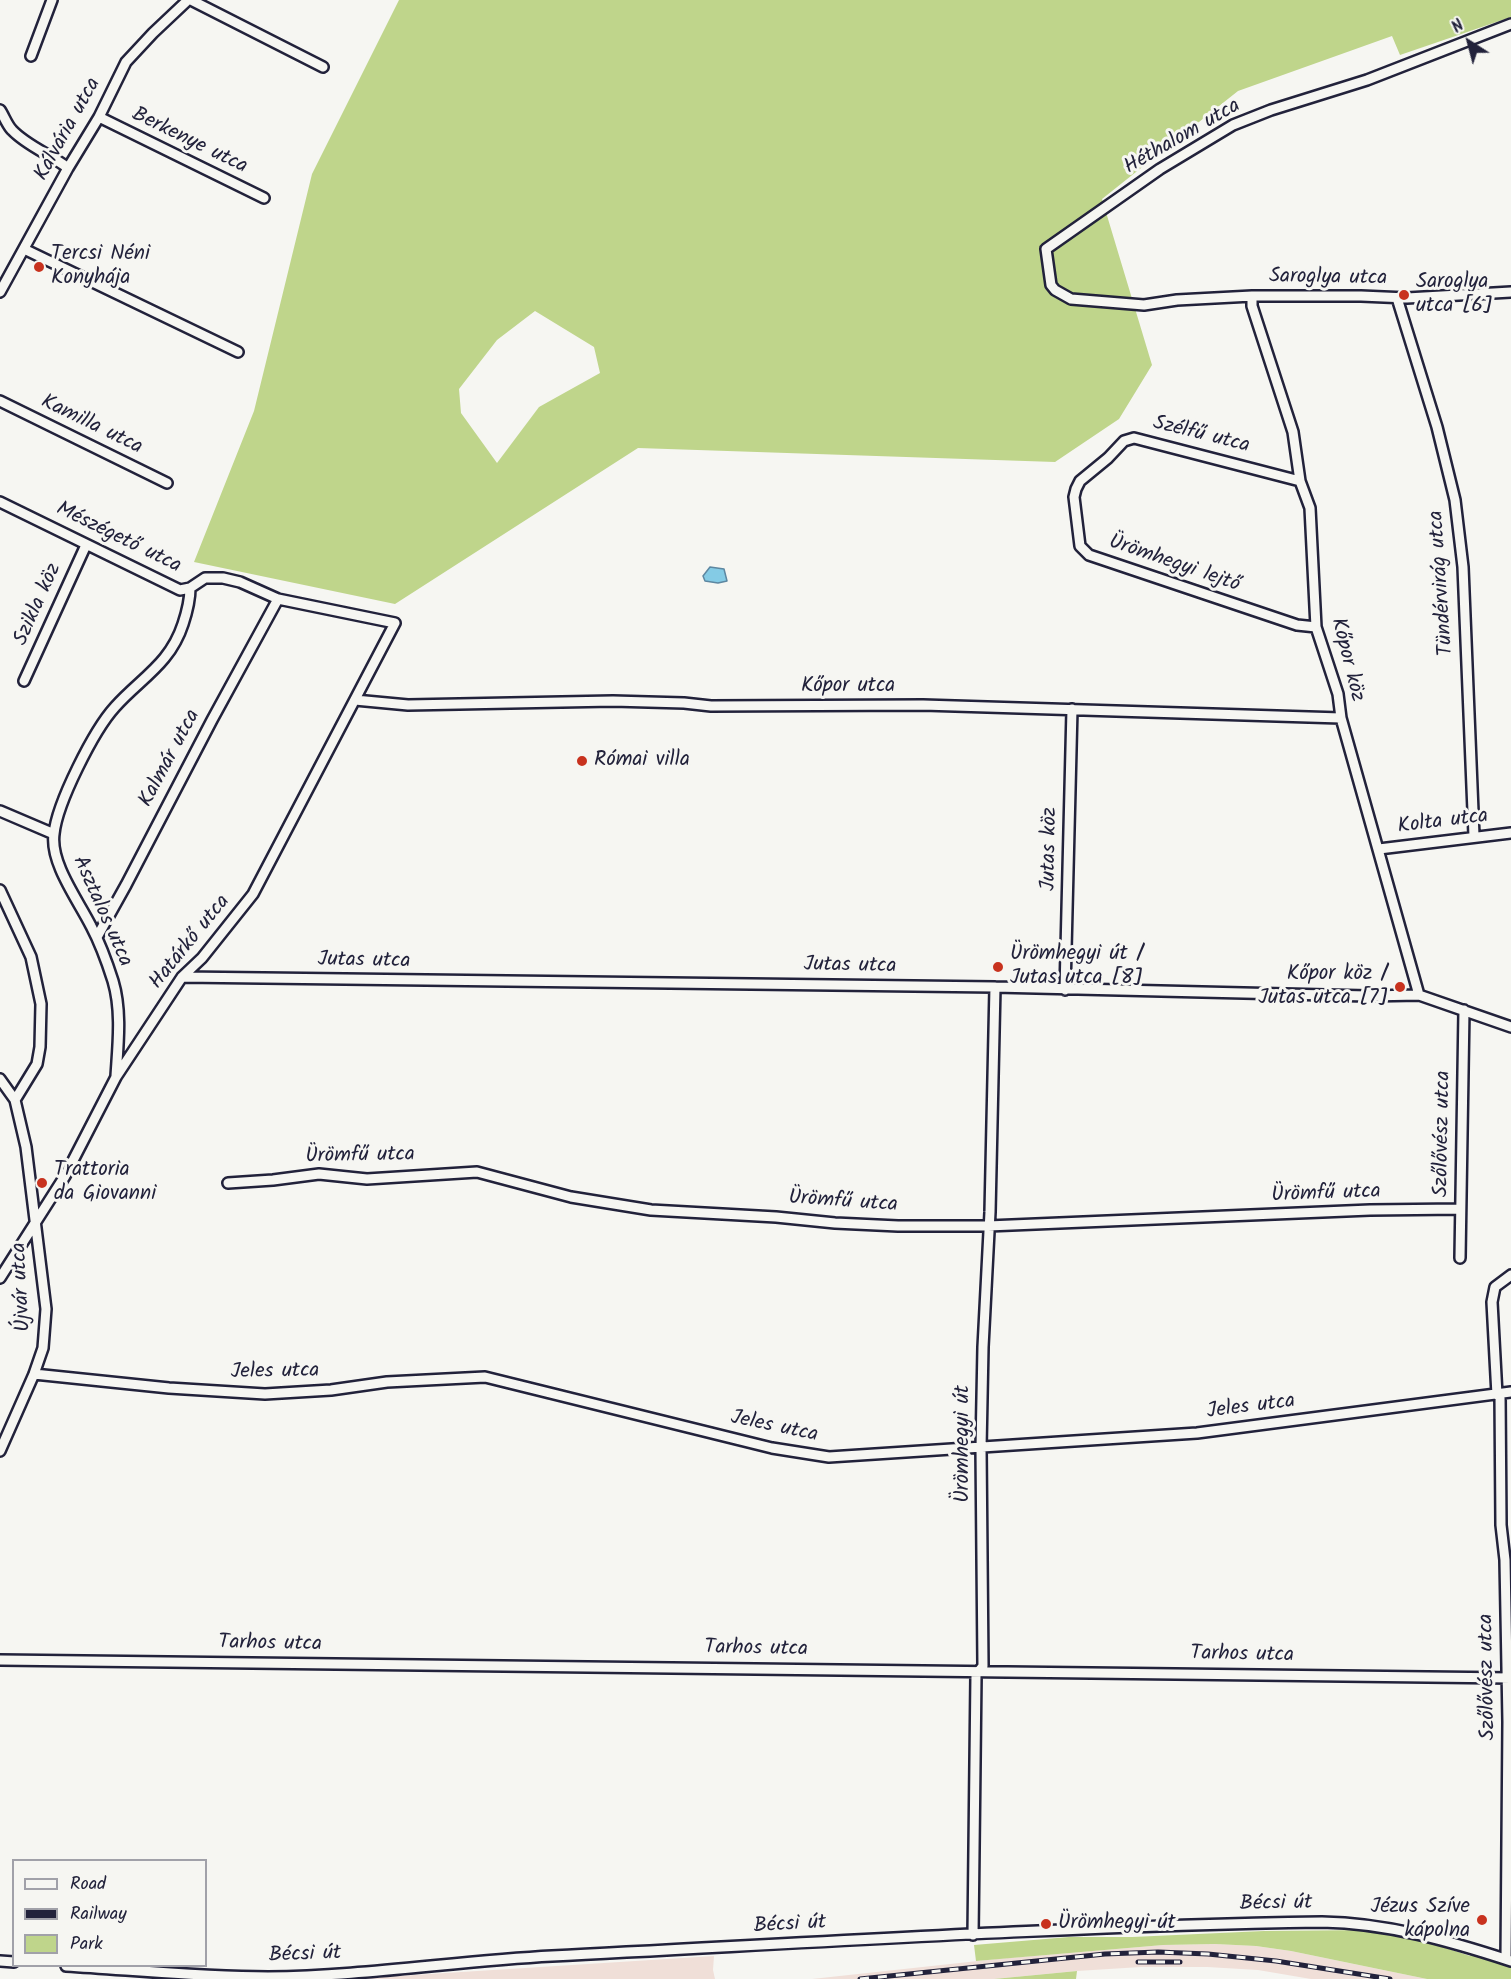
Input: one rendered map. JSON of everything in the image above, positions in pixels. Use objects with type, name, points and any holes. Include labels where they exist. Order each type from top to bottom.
[{"type":"street","points":[[31,56],[52,0]]},
{"type":"street","points":[[190,0],[323,67]]},
{"type":"street","name":"Kálvária utca","points":[[0,292],[68,168],[99,117],[126,62],[153,33],[190,0]]},
{"type":"street","name":"Héthalom utca","points":[[1144,305],[1071,299],[1061,294],[1051,285],[1046,249],[1160,169],[1233,125],[1271,110],[1367,80],[1511,24]]},
{"type":"street","points":[[0,110],[10,129],[68,168]]},
{"type":"street","name":"Berkenye utca","points":[[99,117],[264,198]]},
{"type":"street","points":[[24,249],[238,352]]},
{"type":"street","name":"Saroglya utca","points":[[1144,305],[1177,300],[1252,296],[1397,298],[1511,292]]},
{"type":"street","name":"Kőpor köz","points":[[1252,296],[1252,306],[1293,432],[1300,481],[1310,508],[1316,627],[1338,694],[1341,718],[1419,995]]},
{"type":"street","name":"Tündérvirág utca","points":[[1397,298],[1437,427],[1455,500],[1463,567],[1474,836]]},
{"type":"street","name":"Kamilla utca","points":[[0,401],[167,483]]},
{"type":"street","name":"Szélfű utca","points":[[1076,489],[1080,481],[1108,458],[1124,441],[1134,438],[1300,481]]},
{"type":"street","name":"Ürömhegyi lejtő","points":[[1076,489],[1074,496],[1080,546],[1089,555],[1297,625],[1316,627]]},
{"type":"street","name":"Mészégető utca","points":[[0,502],[180,590],[190,588],[205,578],[223,578],[240,582],[278,599],[395,623]]},
{"type":"street","name":"Szikla köz","points":[[24,681],[86,545]]},
{"type":"street","name":"Asztalos utca","points":[[116,1077],[118,1025],[117,999],[113,981],[97,937],[57,859],[54,834],[67,791],[94,739],[114,708],[158,667],[174,645],[187,612],[190,588]]},
{"type":"street","name":"Kalmár utca","points":[[97,937],[278,599]]},
{"type":"street","name":"Határkő utca","points":[[0,1278],[65,1176],[116,1077],[182,977],[202,958],[253,894],[395,623]]},
{"type":"street","name":"Kőpor utca","points":[[355,700],[408,705],[613,701],[711,706],[843,704],[1072,708],[1341,718]]},
{"type":"street","name":"Jutas köz","points":[[1065,990],[1072,708]]},
{"type":"street","points":[[0,811],[54,834]]},
{"type":"street","name":"Kolta utca","points":[[1379,849],[1511,833]]},
{"type":"street","points":[[0,890],[31,957],[41,1004],[40,1047],[37,1064],[15,1100],[0,1079]]},
{"type":"street","name":"Jutas utca","points":[[182,977],[995,987],[1356,996],[1419,995],[1511,1027]]},
{"type":"street","name":"Ürömhegyi út","points":[[973,1935],[976,1675],[983,1666],[981,1448],[995,987]]},
{"type":"street","name":"Szőlővész utca","points":[[1460,1258],[1464,1010]]},
{"type":"street","name":"Újvár utca","points":[[0,1451],[43,1348],[46,1309],[37,1220],[26,1147],[15,1100]]},
{"type":"street","name":"Ürömfű utca","points":[[228,1183],[319,1174],[366,1179],[477,1172],[572,1197],[651,1210],[776,1217],[835,1223],[988,1226],[1370,1210],[1460,1209]]},
{"type":"street","name":"Szőlővész utca","points":[[1508,1960],[1509,1678],[1505,1560],[1501,1525],[1499,1395],[1492,1302],[1495,1287],[1511,1275]]},
{"type":"street","name":"Jeles utca","points":[[34,1374],[169,1388],[265,1394],[331,1390],[387,1382],[466,1376],[485,1377],[772,1448],[813,1456],[859,1457],[1197,1433],[1511,1392]]},
{"type":"street","name":"Tarhos utca","points":[[0,1660],[1509,1678]]},
{"type":"street","name":"Bécsi út","points":[[91,1967],[193,1975],[268,1977],[350,1973],[498,1959],[1252,1923],[1339,1923],[1376,1926],[1420,1934],[1508,1960]]},
{"type":"shaded area","points":[[1215,1944],[1291,1951],[1427,1979],[1311,1979],[1258,1970],[1141,1967],[994,1979],[812,1979],[996,1959],[1163,1945]]},
{"type":"shaded area","points":[[714,1956],[715,1979],[351,1979]]},
{"type":"green space","points":[[399,0],[1511,0],[1511,17],[1400,55],[1392,36],[1238,91],[1102,199],[1152,365],[1119,419],[1055,462],[638,448],[395,604],[194,562],[254,411],[312,174]],"holes":[[[535,311],[594,347],[600,373],[539,407],[497,463],[461,413],[459,389],[497,340]]]},
{"type":"green space","points":[[1369,1930],[1445,1945],[1446,1948],[1470,1956],[1471,1953],[1511,1968],[1511,1979],[1427,1979],[1256,1946],[1163,1945],[976,1961],[974,1945],[1069,1937]]},
{"type":"green space","points":[[1077,1971],[1076,1979],[994,1979]]},
{"type":"water","points":[[710,567],[724,569],[727,581],[718,583],[705,581],[703,576]]},
{"type":"railway","points":[[860,1979],[1105,1954],[1158,1952],[1208,1954],[1276,1961],[1390,1979]]},
{"type":"railway","points":[[1138,1962],[1180,1962]]},
{"type":"place","name":"Tercsi Néni Konyhája","points":[[39,267]]},
{"type":"place","name":"Saroglya utca [6]","points":[[1404,295]]},
{"type":"place","name":"Római villa","points":[[582,761]]},
{"type":"place","name":"Ürömhegyi út / Jutas utca [8]","points":[[998,967]]},
{"type":"place","name":"Kőpor köz / Jutas utca [7]","points":[[1400,987]]},
{"type":"place","name":"Trattoria da Giovanni","points":[[42,1183]]},
{"type":"place","name":"Jézus Szíve kápolna","points":[[1482,1920]]},
{"type":"place","name":"Ürömhegyi út","points":[[1046,1924]]}]
